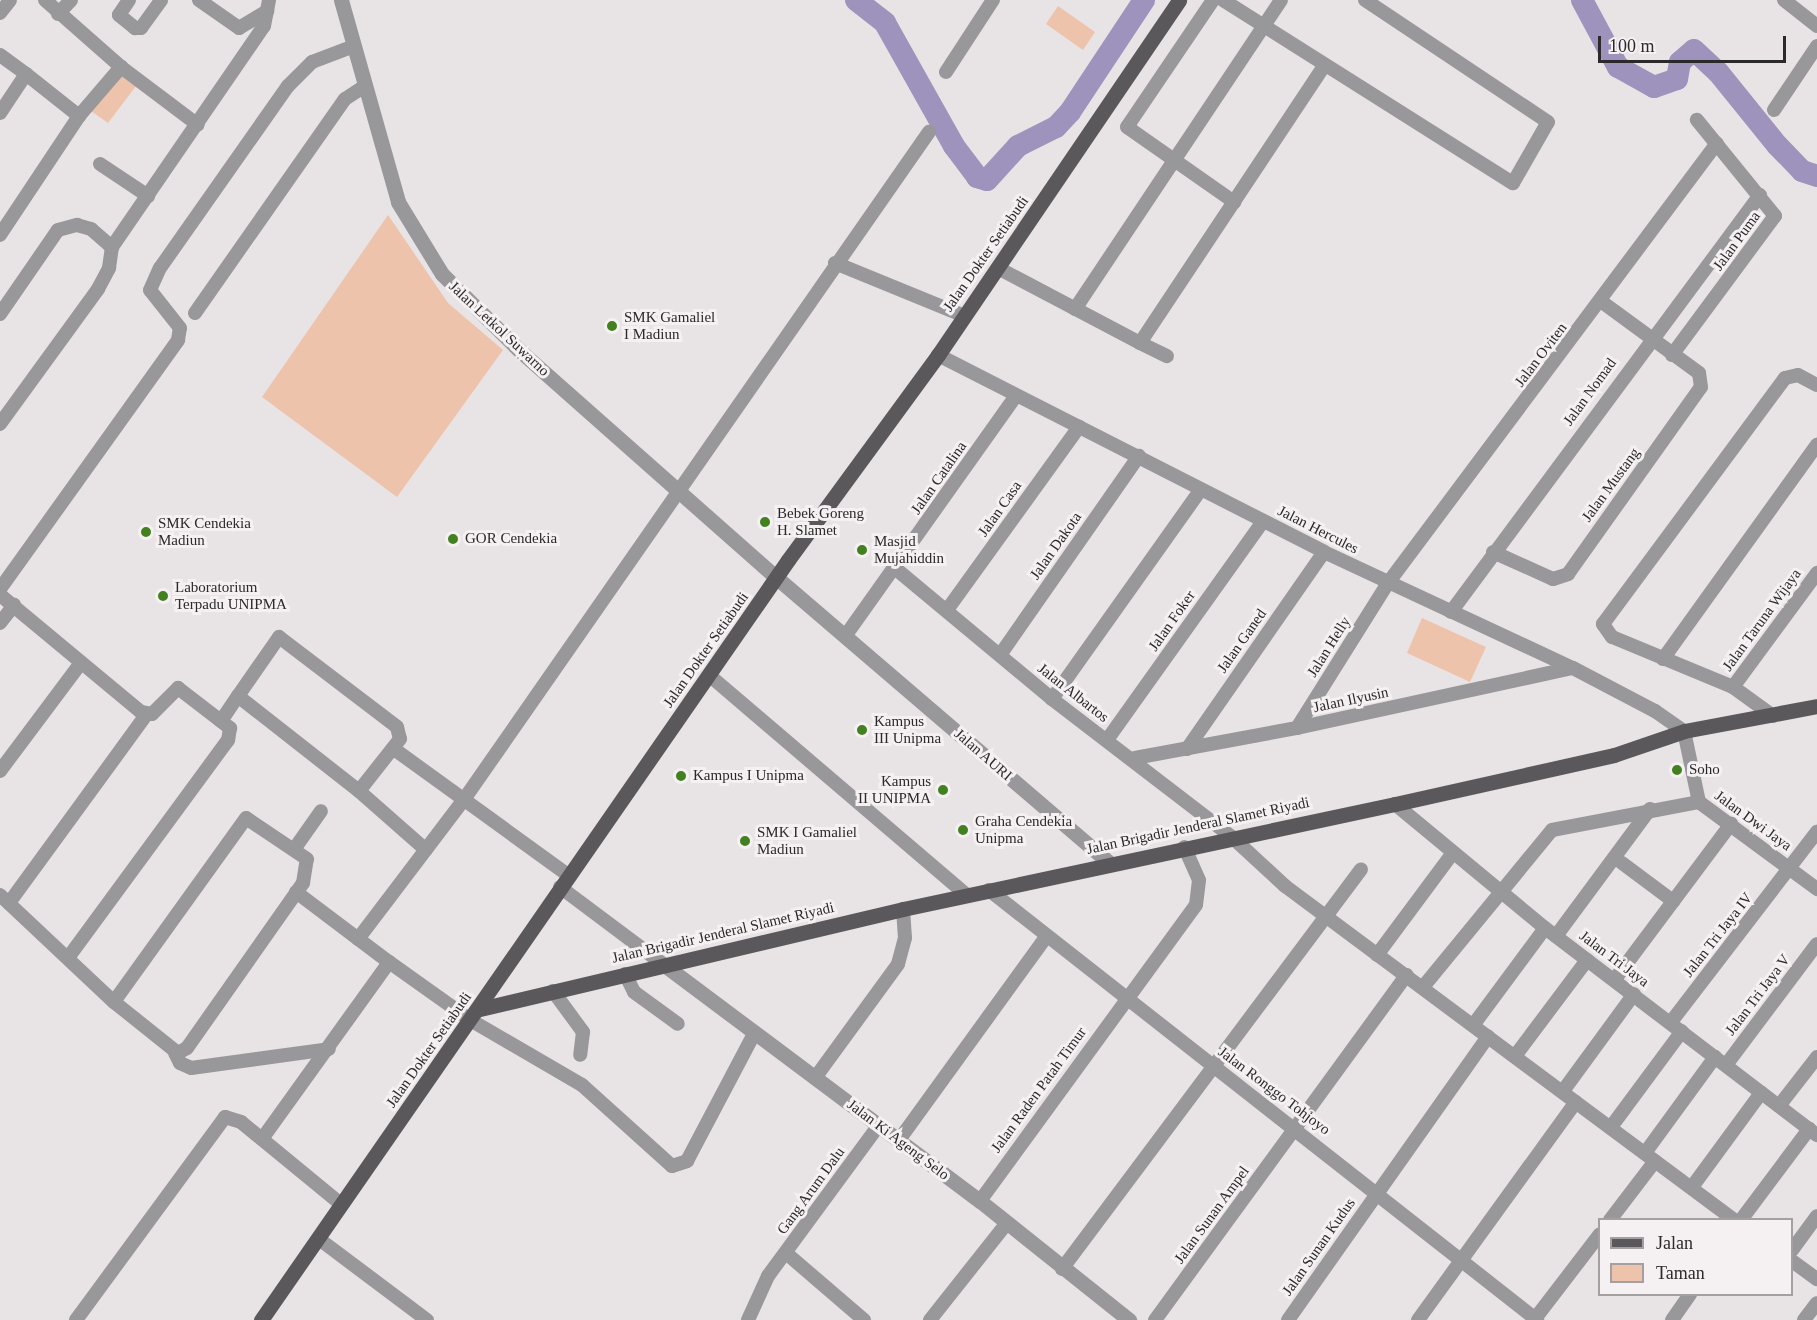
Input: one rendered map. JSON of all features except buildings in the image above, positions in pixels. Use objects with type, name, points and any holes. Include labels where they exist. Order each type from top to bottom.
[{"type":"main road","name":"Jalan Dokter Setiabudi","points":[[261,1320],[476,1015],[565,881],[777,578],[938,355],[1179,0]]},
{"type":"main road","name":"Jalan Brigadir Jenderal Slamet Riyadi","points":[[476,1015],[553,991],[663,964],[1108,862],[1395,804],[1614,755],[1684,731],[1817,706]]},
{"type":"street","points":[[0,14],[10,0]]},
{"type":"street","points":[[45,0],[58,14],[121,67],[198,125]]},
{"type":"street","points":[[58,14],[71,0]]},
{"type":"street","points":[[129,0],[119,15],[135,28],[141,28],[161,0]]},
{"type":"street","points":[[200,0],[239,28],[268,6]]},
{"type":"street","name":"Jalan Letkol Suwarno","points":[[341,0],[398,201],[442,274],[519,350],[777,578]]},
{"type":"street","points":[[946,72],[993,0]]},
{"type":"street","points":[[1213,0],[1127,127],[1234,202]]},
{"type":"street","points":[[1223,0],[1265,29],[1513,183],[1548,122],[1365,0]]},
{"type":"street","points":[[1075,309],[1265,29],[1281,0]]},
{"type":"street","points":[[1784,0],[1817,26]]},
{"type":"street","points":[[0,424],[98,289],[109,268],[112,247],[264,26],[268,6]]},
{"type":"street","points":[[0,589],[178,340],[180,328],[152,297],[150,286],[156,275],[288,86],[312,62],[354,46]]},
{"type":"street","points":[[1774,110],[1817,46]]},
{"type":"street","points":[[0,55],[79,116]]},
{"type":"street","points":[[1140,342],[1324,66]]},
{"type":"street","points":[[0,235],[79,116],[121,67]]},
{"type":"street","points":[[0,113],[26,74]]},
{"type":"street","points":[[195,313],[345,99],[365,86]]},
{"type":"street","name":"Jalan Puma","points":[[1672,355],[1771,226],[1774,212],[1697,120]]},
{"type":"street","points":[[358,939],[465,798],[677,489],[929,132]]},
{"type":"street","name":"Jalan Oviten","points":[[1388,584],[1602,302],[1717,143]]},
{"type":"street","points":[[100,164],[148,196]]},
{"type":"street","name":"Jalan Nomad","points":[[1451,612],[1649,340],[1760,195]]},
{"type":"street","points":[[1,311],[58,230],[77,225],[91,229],[112,247]]},
{"type":"street","points":[[835,264],[965,316]]},
{"type":"street","points":[[998,268],[1167,357]]},
{"type":"street","name":"Jalan Mustang","points":[[1493,552],[1553,579],[1568,574],[1701,387],[1699,373],[1649,340],[1602,302]]},
{"type":"street","name":"Jalan Hercules","points":[[938,355],[1388,584],[1573,668],[1684,731]]},
{"type":"street","points":[[1773,716],[1733,687],[1607,634],[1606,619],[1785,378],[1798,375],[1817,385]]},
{"type":"street","name":"Jalan Catalina","points":[[846,635],[896,569],[1016,396]]},
{"type":"street","name":"Jalan Casa","points":[[947,610],[1078,427]]},
{"type":"street","points":[[1663,659],[1817,445]]},
{"type":"street","name":"Jalan Dakota","points":[[1000,656],[1139,456]]},
{"type":"street","points":[[1052,699],[1201,489]]},
{"type":"street","name":"Jalan Foker","points":[[1107,740],[1263,521]]},
{"type":"street","name":"Jalan Ganed","points":[[1187,749],[1324,552]]},
{"type":"street","name":"Jalan Albartos","points":[[896,569],[1052,699],[1135,758],[1377,955],[1474,1024],[1731,1218]]},
{"type":"street","name":"Jalan Taruna Wijaya","points":[[1733,687],[1817,573]]},
{"type":"street","name":"Jalan AURI","points":[[777,578],[1108,862]]},
{"type":"street","name":"Jalan Helly","points":[[1297,728],[1388,584]]},
{"type":"street","points":[[0,595],[80,664],[146,715]]},
{"type":"street","points":[[0,623],[14,605]]},
{"type":"street","points":[[220,721],[279,637],[397,727],[400,739],[359,791]]},
{"type":"street","points":[[1539,652],[1553,672]]},
{"type":"street","points":[[0,771],[80,664]]},
{"type":"street","name":"Jalan Ilyusin","points":[[1135,758],[1297,728],[1573,668]]},
{"type":"street","points":[[709,675],[967,895]]},
{"type":"street","points":[[68,958],[228,740],[230,728],[178,688],[146,715],[4,899],[114,1002],[175,1053],[180,1063],[191,1068],[328,1049]]},
{"type":"street","points":[[238,696],[359,791],[426,850]]},
{"type":"street","name":"Jalan Dwi Jaya","points":[[1684,731],[1699,802],[1817,888]]},
{"type":"street","points":[[394,748],[465,798],[663,964]]},
{"type":"street","points":[[1423,987],[1499,891],[1559,826],[1699,802]]},
{"type":"street","name":"Jalan Tri Jaya","points":[[1395,804],[1452,854],[1550,932],[1615,979],[1813,1132]]},
{"type":"street","points":[[1474,1024],[1650,809]]},
{"type":"street","points":[[295,848],[321,811]]},
{"type":"street","points":[[114,1002],[246,818],[295,848],[310,864],[296,892],[186,1048],[175,1053]]},
{"type":"street","points":[[1615,979],[1731,824]]},
{"type":"street","name":"Jalan Tri Jaya IV","points":[[1671,1022],[1791,869],[1817,832]]},
{"type":"street","name":"Jalan Raden Patah Timur","points":[[980,1201],[1199,897],[1199,880],[1184,847]]},
{"type":"street","points":[[1377,955],[1452,854]]},
{"type":"street","points":[[1622,863],[1673,902]]},
{"type":"street","points":[[1062,1269],[1325,914],[1361,870]]},
{"type":"street","name":"Jalan Ronggo Tohjoyo","points":[[989,890],[1045,938],[1296,1129],[1535,1320]]},
{"type":"street","points":[[296,892],[389,962],[476,1015],[582,1085],[655,1154],[677,1167],[687,1161],[754,1034]]},
{"type":"street","points":[[814,1078],[898,964],[905,938],[903,909]]},
{"type":"street","points":[[899,1140],[1045,938]]},
{"type":"street","name":"Jalan Tri Jaya V","points":[[1611,1218],[1650,1157],[1720,1061],[1817,944]]},
{"type":"street","points":[[1515,1056],[1587,960]]},
{"type":"street","points":[[262,1139],[389,962]]},
{"type":"street","name":"Jalan Ki Ageng Selo","points":[[663,964],[980,1201],[1062,1269],[1129,1320]]},
{"type":"street","points":[[625,974],[634,992],[678,1024]]},
{"type":"street","name":"Jalan Sunan Ampel","points":[[1155,1320],[1407,975]]},
{"type":"street","points":[[553,991],[583,1032],[580,1055]]},
{"type":"street","points":[[1563,1091],[1634,994]]},
{"type":"street","points":[[1611,1127],[1682,1031]]},
{"type":"street","name":"Jalan Sunan Kudus","points":[[1288,1320],[1488,1036]]},
{"type":"street","points":[[1779,1106],[1817,1057]]},
{"type":"street","points":[[1692,1187],[1761,1093]]},
{"type":"street","points":[[1418,1320],[1576,1102]]},
{"type":"street","points":[[76,1320],[225,1117],[236,1118],[341,1204]]},
{"type":"street","name":"Gang Arum Dalu","points":[[748,1320],[768,1276],[879,1125]]},
{"type":"street","points":[[1743,1218],[1813,1132]]},
{"type":"street","points":[[1793,1247],[1817,1216]]},
{"type":"street","points":[[930,1320],[1007,1223]]},
{"type":"street","points":[[1535,1320],[1598,1235]]},
{"type":"street","points":[[319,1239],[427,1320]]},
{"type":"street","points":[[786,1253],[864,1320]]},
{"type":"street","points":[[1793,1262],[1817,1280]]},
{"type":"street","points":[[1672,1320],[1689,1296]]},
{"type":"street","points":[[1804,1320],[1817,1303]]},
{"type":"green space","points":[[1058,6],[1095,32],[1083,50],[1046,24]]},
{"type":"green space","points":[[119,74],[136,86],[108,123],[88,109]]},
{"type":"green space","points":[[388,215],[448,303],[503,350],[397,497],[262,397]]},
{"type":"green space","points":[[1422,618],[1486,647],[1470,682],[1407,653]]},
{"type":"waterway","points":[[856,0],[885,23],[954,146],[977,177],[987,180],[1018,146],[1056,127],[1070,112],[1144,0]]},
{"type":"waterway","points":[[1582,0],[1618,67],[1654,87],[1677,79],[1680,62],[1694,50],[1718,72],[1777,145],[1802,171],[1817,176]]},
{"type":"place","name":"SMK Gamaliel I Madiun","points":[[612,326]]},
{"type":"place","name":"Bebek Goreng H. Slamet","points":[[765,522]]},
{"type":"place","name":"SMK Cendekia Madiun","points":[[146,532]]},
{"type":"place","name":"GOR Cendekia","points":[[453,539]]},
{"type":"place","name":"Masjid Mujahiddin","points":[[862,550]]},
{"type":"place","name":"Laboratorium Terpadu UNIPMA","points":[[163,596]]},
{"type":"place","name":"Kampus III Unipma","points":[[862,730]]},
{"type":"place","name":"Soho","points":[[1677,770]]},
{"type":"place","name":"Kampus I Unipma","points":[[681,776]]},
{"type":"place","name":"Kampus II UNIPMA","points":[[943,790]]},
{"type":"place","name":"Graha Cendekia Unipma","points":[[963,830]]},
{"type":"place","name":"SMK I Gamaliel Madiun","points":[[745,841]]}]
